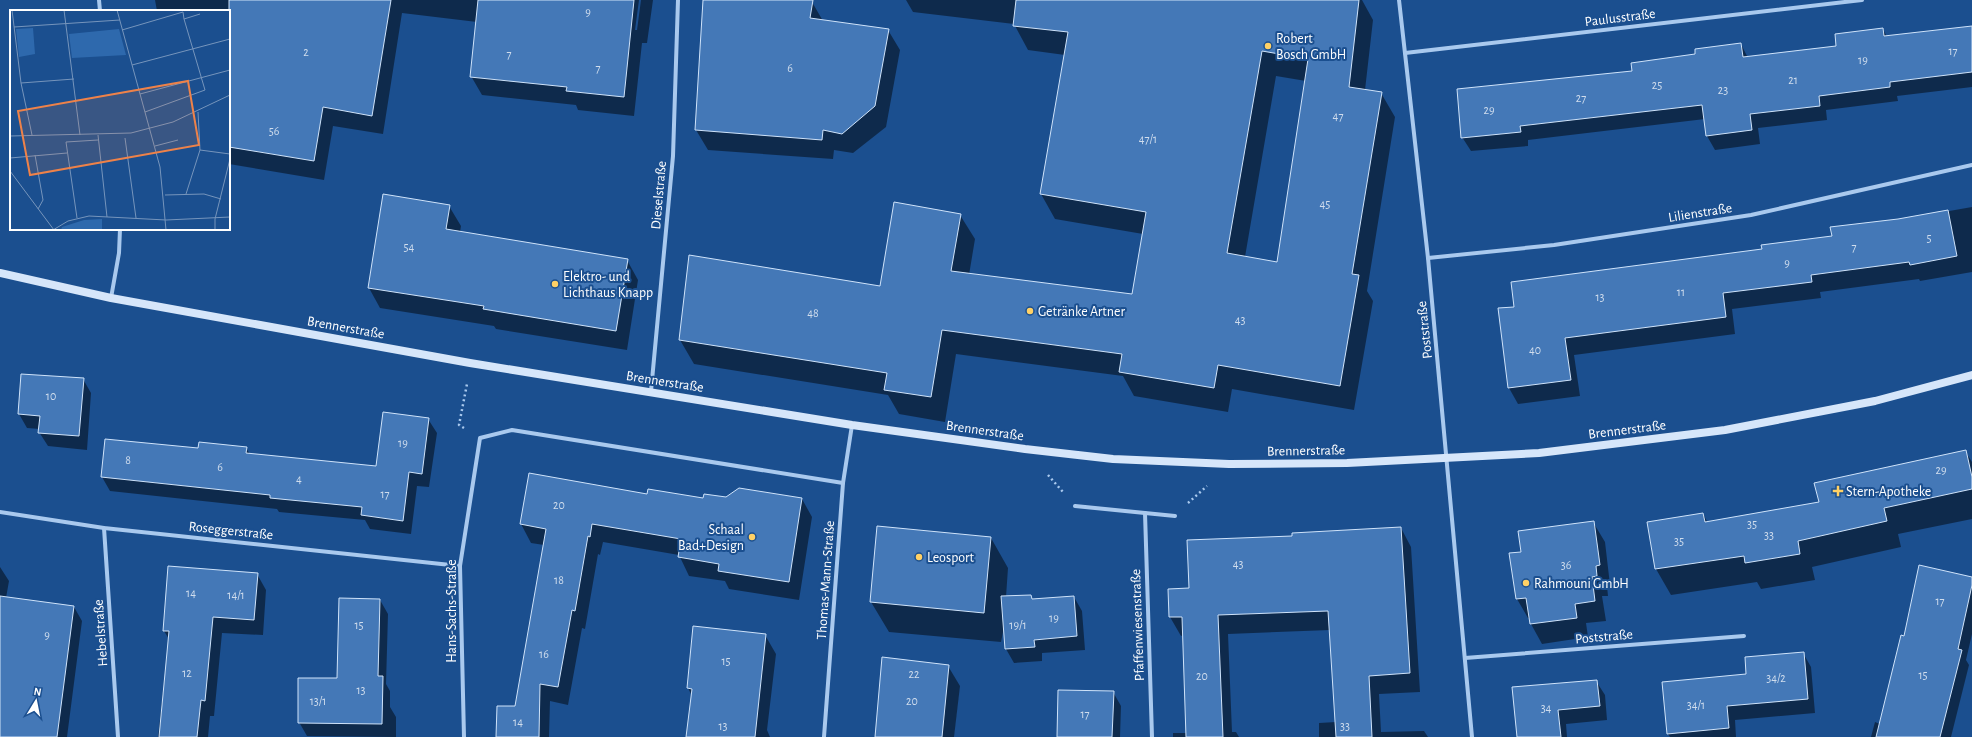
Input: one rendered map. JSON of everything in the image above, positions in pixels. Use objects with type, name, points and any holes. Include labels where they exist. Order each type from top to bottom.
[{"type":"main road","name":"Brennerstraße","points":[[0,273],[111,298],[470,363],[852,424],[1025,449],[1113,459],[1229,464],[1347,463],[1539,453],[1725,430],[1875,401],[1972,375]]},
{"type":"street","points":[[99,0],[100,10]]},
{"type":"street","name":"Dieselstraße","points":[[652,391],[673,156],[678,0]]},
{"type":"street","name":"Poststraße","points":[[1399,0],[1428,258],[1472,737]]},
{"type":"street","name":"Paulusstraße","points":[[1405,53],[1862,0]]},
{"type":"street","name":"Lilienstraße","points":[[1428,258],[1554,245],[1751,216],[1972,165]]},
{"type":"street","points":[[111,298],[120,230]]},
{"type":"street","name":"Thomas-Mann-Straße","points":[[824,737],[843,483],[852,424]]},
{"type":"street","name":"Hans-Sachs-Straße","points":[[464,737],[460,566],[480,438],[512,430],[843,483]]},
{"type":"street","points":[[1075,506],[1175,516]]},
{"type":"street","name":"Roseggerstraße","points":[[0,512],[104,528],[460,566]]},
{"type":"street","name":"Pfaffenwiesenstraße","points":[[1145,513],[1152,737]]},
{"type":"street","name":"Hebelstraße","points":[[104,528],[118,737]]},
{"type":"street","name":"Poststraße","points":[[1465,658],[1744,636]]},
{"type":"path","points":[[460,425],[464,399]]},
{"type":"path","points":[[1025,449],[1075,506]]},
{"type":"path","points":[[1175,516],[1229,464]]},
{"type":"building","points":[[229,0],[391,0],[372,116],[323,107],[314,161],[230,147]]},
{"type":"building","points":[[478,0],[634,0],[624,97],[566,91],[567,87],[470,77]]},
{"type":"building","points":[[703,0],[813,0],[810,18],[889,29],[875,106],[842,134],[823,130],[822,140],[695,130]]},
{"type":"building","points":[[1016,0],[1359,0],[1349,87],[1382,92],[1352,274],[1359,275],[1340,386],[1218,365],[1214,388],[1119,372],[1122,354],[942,330],[931,397],[884,390],[887,373],[679,340],[689,255],[880,286],[894,202],[961,214],[951,271],[1132,294],[1146,212],[1040,194],[1068,32],[1013,26]],"holes":[[[1262,51],[1308,59],[1277,262],[1227,253]]]},
{"type":"building","points":[[1972,26],[1972,72],[1890,82],[1890,87],[1819,96],[1820,106],[1750,114],[1752,130],[1706,136],[1702,105],[1520,126],[1521,132],[1461,138],[1457,89],[1632,71],[1631,63],[1695,54],[1695,49],[1741,43],[1743,57],[1836,46],[1835,34],[1883,28],[1884,36]]},
{"type":"building","points":[[383,194],[450,205],[446,229],[628,259],[616,331],[483,309],[484,306],[368,288]]},
{"type":"building","points":[[1948,210],[1957,256],[1910,265],[1909,262],[1811,275],[1812,282],[1723,293],[1726,317],[1565,338],[1571,380],[1508,388],[1498,308],[1514,307],[1511,282],[1762,249],[1761,245],[1832,236],[1830,227],[1898,219]]},
{"type":"building","points":[[21,374],[84,378],[79,436],[38,433],[40,416],[18,414]]},
{"type":"building","points":[[383,412],[429,418],[422,474],[409,472],[403,521],[361,515],[362,507],[270,498],[270,495],[101,477],[105,439],[198,448],[199,442],[247,447],[246,453],[376,466]]},
{"type":"building","points":[[1966,450],[1972,477],[1972,489],[1884,508],[1887,521],[1798,541],[1800,554],[1745,563],[1744,556],[1655,569],[1647,522],[1703,513],[1705,522],[1819,502],[1814,483]]},
{"type":"building","points":[[529,473],[647,494],[648,489],[703,498],[704,494],[726,497],[739,488],[802,498],[789,582],[718,571],[719,564],[678,557],[681,539],[592,524],[590,537],[588,536],[575,611],[572,610],[558,687],[540,684],[539,737],[496,737],[497,706],[515,706],[546,529],[520,524]]},
{"type":"building","points":[[1594,521],[1600,565],[1596,566],[1597,576],[1592,577],[1595,601],[1575,604],[1577,618],[1530,624],[1526,598],[1516,599],[1509,553],[1521,552],[1518,531]]},
{"type":"building","points":[[877,526],[991,537],[984,613],[870,602]]},
{"type":"building","points":[[1401,527],[1410,673],[1369,676],[1372,737],[1336,737],[1328,611],[1218,615],[1223,737],[1186,737],[1182,617],[1169,617],[1168,589],[1189,588],[1187,540],[1292,536],[1292,533]]},
{"type":"building","points":[[1919,565],[1972,577],[1972,585],[1958,649],[1962,650],[1940,737],[1876,737],[1901,635],[1904,636]]},
{"type":"building","points":[[168,566],[258,573],[254,620],[213,617],[205,701],[201,700],[197,737],[159,737],[169,631],[163,631]]},
{"type":"building","points":[[1031,595],[1032,599],[1074,596],[1077,636],[1034,640],[1035,647],[1005,649],[1001,596]]},
{"type":"building","points":[[0,596],[74,606],[57,737],[0,737]]},
{"type":"building","points":[[339,598],[380,599],[378,676],[383,676],[382,724],[298,723],[298,678],[337,678]]},
{"type":"building","points":[[693,626],[766,634],[755,737],[686,737],[692,689],[687,688]]},
{"type":"building","points":[[1804,652],[1808,699],[1727,706],[1729,728],[1667,734],[1662,682],[1746,674],[1745,657]]},
{"type":"building","points":[[882,657],[949,665],[942,737],[875,737]]},
{"type":"building","points":[[1597,680],[1600,706],[1558,710],[1561,737],[1517,737],[1512,687]]},
{"type":"building","points":[[1058,690],[1114,691],[1112,737],[1057,737]]},
{"type":"place","name":"Robert Bosch GmbH","points":[[1268,46]]},
{"type":"place","name":"Elektro- und Lichthaus Knapp","points":[[555,284]]},
{"type":"place","name":"Getränke Artner","points":[[1030,311]]},
{"type":"place","name":"Stern-Apotheke","points":[[1838,491]]},
{"type":"place","name":"Schaal Bad+Design","points":[[752,537]]},
{"type":"place","name":"Leosport","points":[[919,557]]},
{"type":"place","name":"Rahmouni GmbH","points":[[1526,583]]}]
